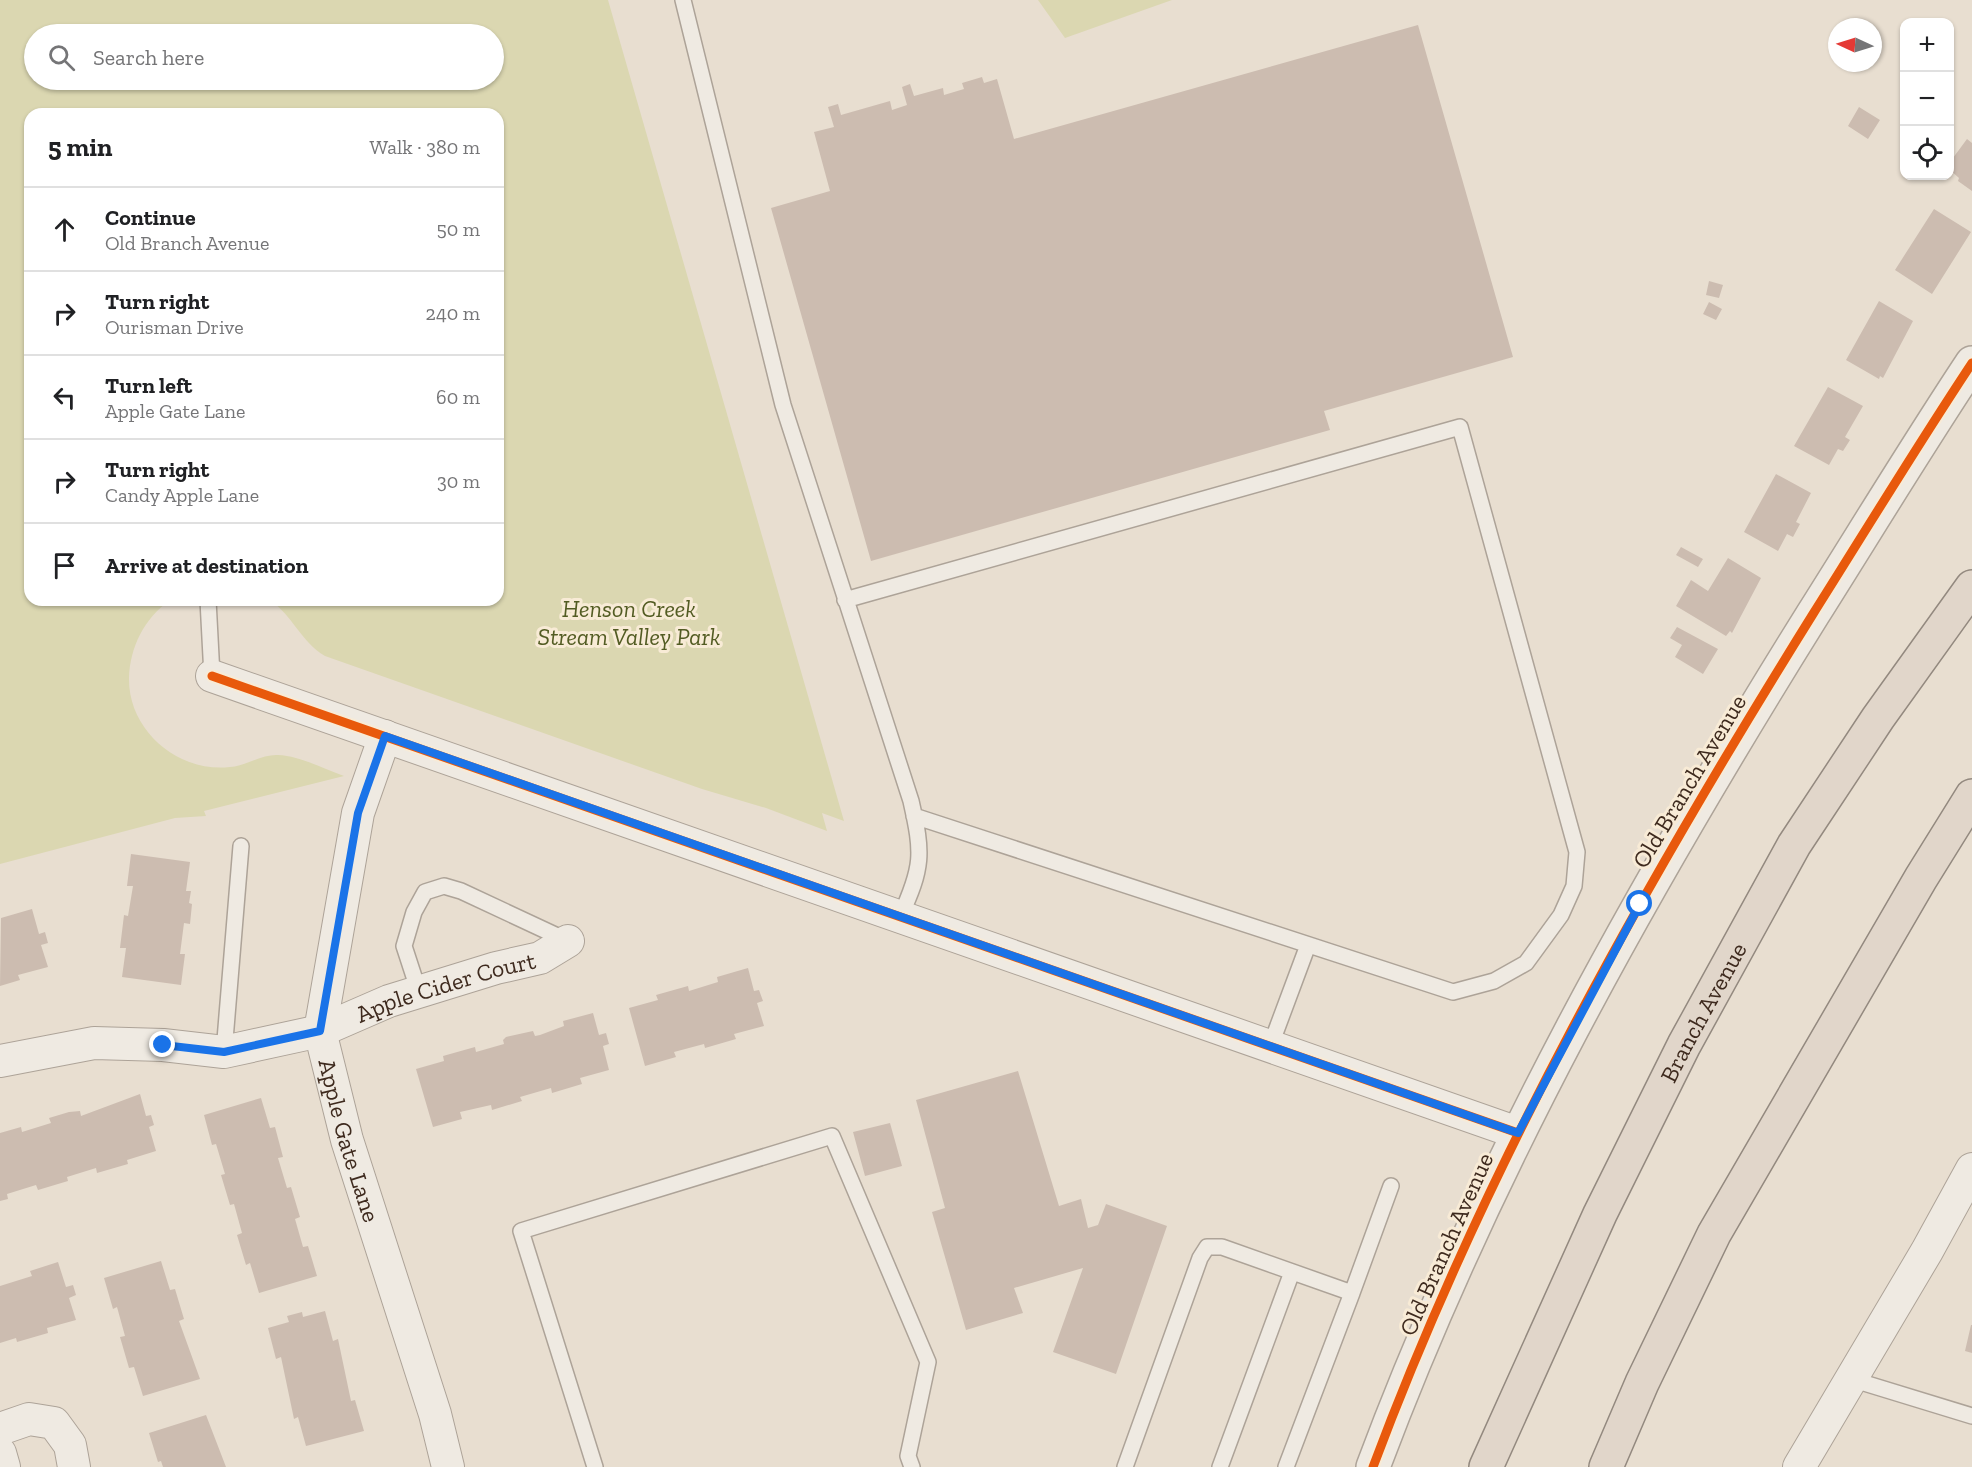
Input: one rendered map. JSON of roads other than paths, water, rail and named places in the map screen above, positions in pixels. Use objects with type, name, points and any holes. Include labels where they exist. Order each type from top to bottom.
[{"type":"highway","name":"Branch Avenue","points":[[1486,1467],[1600,1214],[1684,1045],[1789,856],[1878,718],[1972,587]]},
{"type":"highway","points":[[1606,1467],[1642,1383],[1714,1234],[1920,878],[1972,796]]},
{"type":"street","name":"Old Branch Avenue","points":[[1373,1467],[1401,1392],[1518,1133],[1640,904],[1722,760],[1920,442],[1972,363]]},
{"type":"street","points":[[212,676],[1518,1133]]},
{"type":"street","name":"Apple Gate Lane","points":[[385,736],[358,813],[320,1031],[347,1140],[435,1414],[448,1467]]},
{"type":"street","name":"Apple Cider Court","points":[[0,1061],[94,1043],[163,1045],[224,1052],[320,1031],[389,1001],[540,958],[568,941]]},
{"type":"street","points":[[1807,1465],[1851,1379],[1972,1169]]},
{"type":"street","points":[[0,1429],[29,1419],[54,1423],[70,1445],[74,1467]]},
{"type":"street","points":[[0,1453],[4,1467]]},
{"type":"lane","points":[[683,0],[783,405],[921,842],[921,864],[900,917]]},
{"type":"lane","points":[[845,600],[1460,426],[1577,852],[1575,885],[1561,915],[1526,963],[1494,981],[1453,992],[914,816]]},
{"type":"lane","points":[[208,606],[212,676]]},
{"type":"lane","points":[[224,1052],[242,846]]},
{"type":"lane","points":[[419,992],[404,946],[414,912],[425,892],[444,886],[461,891],[568,941]]},
{"type":"lane","points":[[1270,1047],[1308,945]]},
{"type":"lane","points":[[595,1467],[521,1231],[832,1136],[928,1362],[908,1456],[912,1467]]},
{"type":"lane","points":[[1286,1467],[1391,1186]]},
{"type":"lane","points":[[1125,1467],[1200,1258],[1207,1247],[1222,1247],[1352,1293]]},
{"type":"lane","points":[[1220,1467],[1292,1272]]},
{"type":"lane","points":[[1851,1379],[1972,1416]]},
{"type":"park label","name":"Henson Creek Stream Valley Park","points":[[629,622]]}]
